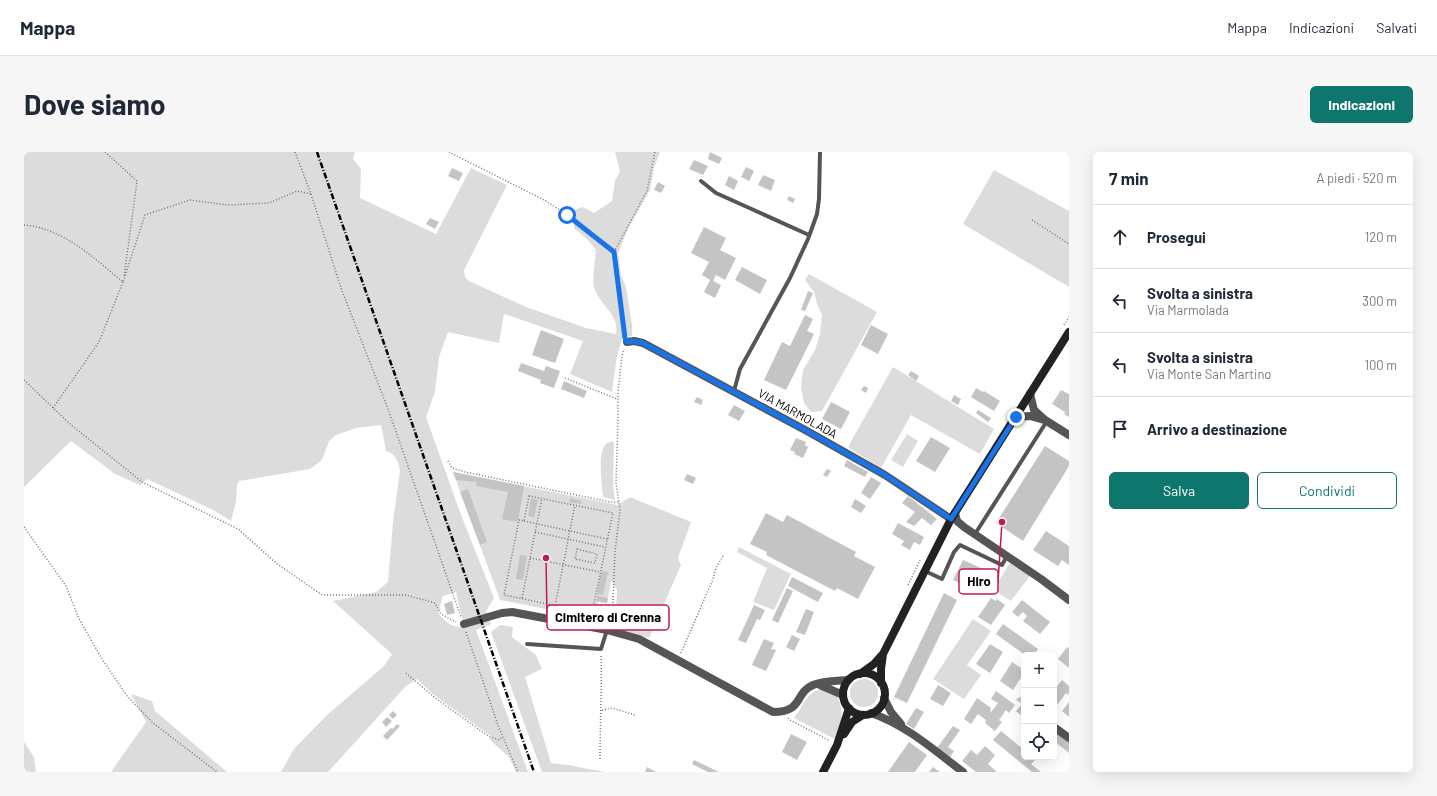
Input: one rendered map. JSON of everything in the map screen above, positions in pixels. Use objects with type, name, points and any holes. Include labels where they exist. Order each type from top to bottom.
[{"type":"street","points":[[464,624],[502,613],[512,612],[609,630],[639,639],[773,712],[784,712],[794,706],[808,688],[818,684],[848,680],[874,664],[883,654],[951,520],[1030,394],[1066,330]]},
{"type":"street","name":"VIA MARMOLADA","points":[[627,342],[634,341],[643,343],[734,392],[885,475],[951,520]]},
{"type":"street","points":[[1030,394],[1034,410],[1046,421],[1069,435]]},
{"type":"street","points":[[1016,417],[1030,416],[1046,421]]},
{"type":"street","points":[[951,520],[964,527]]},
{"type":"street","points":[[951,520],[958,522],[1069,600]]},
{"type":"street","points":[[824,772],[837,745],[852,722],[863,715],[877,710],[882,704],[884,698],[881,668],[883,654]]},
{"type":"street","points":[[860,674],[872,675],[882,683]]},
{"type":"street","points":[[848,680],[843,690],[845,702],[849,708],[857,714],[863,715]]},
{"type":"street","points":[[818,684],[843,695]]},
{"type":"street","points":[[884,698],[891,712],[904,728]]},
{"type":"street","points":[[837,745],[849,708]]},
{"type":"street","points":[[871,713],[885,718],[904,728],[963,772]]},
{"type":"street","points":[[1057,729],[1069,738]]},
{"type":"lane","points":[[734,392],[740,369],[790,278],[817,214],[819,199],[820,152]]},
{"type":"lane","points":[[702,181],[716,193],[809,235]]},
{"type":"lane","points":[[975,535],[1046,421]]},
{"type":"lane","points":[[925,570],[942,578],[954,552],[960,545],[1002,565],[1007,556]]},
{"type":"lane","points":[[527,644],[601,649],[609,630]]},
{"type":"path","points":[[105,152],[137,181],[123,282]]},
{"type":"path","points":[[295,152],[311,194],[341,288],[388,409],[464,624],[502,737],[518,772]]},
{"type":"path","points":[[449,152],[546,201],[567,215],[614,252]]},
{"type":"path","points":[[609,630],[613,622],[615,552],[620,510],[616,483],[618,399],[622,356],[627,342],[625,338],[614,252],[647,191],[655,152]]},
{"type":"path","points":[[53,408],[99,342],[123,282],[145,215],[190,200],[234,205],[269,203],[297,191],[311,194]]},
{"type":"path","points":[[1032,220],[1069,244]]},
{"type":"path","points":[[24,225],[37,226],[58,234],[87,252],[123,282]]},
{"type":"path","points":[[1066,330],[1069,317]]},
{"type":"path","points":[[565,378],[618,399]]},
{"type":"path","points":[[24,380],[70,424],[142,482],[238,530],[276,563],[322,596],[406,595],[435,603],[441,614],[451,620],[464,624]]},
{"type":"path","points":[[448,461],[452,468],[465,472],[610,502],[620,502]]},
{"type":"path","points":[[524,521],[529,496],[613,513],[592,613],[504,595],[519,520],[607,539]]},
{"type":"path","points":[[522,599],[534,532],[542,498]]},
{"type":"path","points":[[552,620],[575,505]]},
{"type":"path","points":[[24,527],[66,586],[79,619],[102,659],[127,696],[153,723],[217,772]]},
{"type":"path","points":[[534,532],[606,547]]},
{"type":"path","points":[[577,549],[597,554],[595,563],[575,559],[577,549]]},
{"type":"path","points":[[678,660],[713,579],[716,568],[723,556]]},
{"type":"path","points":[[905,591],[922,556]]},
{"type":"path","points":[[530,558],[600,572]]},
{"type":"path","points":[[600,759],[601,649]]},
{"type":"path","points":[[406,674],[434,697],[488,736],[498,740],[502,737]]},
{"type":"path","points":[[601,710],[612,708],[635,715]]},
{"type":"path","points":[[784,712],[790,720],[837,745]]},
{"type":"shaded area","points":[[24,152],[355,152],[353,159],[361,169],[360,198],[436,234],[471,168],[507,185],[464,270],[465,277],[469,281],[526,307],[586,328],[616,334],[615,321],[600,299],[593,283],[596,250],[586,238],[574,228],[573,210],[583,207],[594,213],[612,201],[615,181],[620,171],[615,152],[660,152],[654,168],[650,190],[628,229],[618,253],[621,275],[626,287],[632,325],[632,336],[623,336],[617,356],[612,392],[570,374],[583,341],[504,314],[499,343],[448,332],[439,357],[435,392],[426,417],[461,515],[494,598],[486,611],[491,624],[476,630],[528,772],[516,772],[509,757],[489,739],[492,737],[433,694],[417,679],[406,686],[328,772],[281,772],[294,749],[326,716],[384,666],[392,654],[333,601],[376,592],[388,582],[393,522],[400,470],[398,462],[393,454],[386,451],[381,425],[356,428],[336,435],[329,441],[322,460],[310,469],[239,481],[231,521],[213,510],[147,479],[140,485],[115,474],[71,441],[24,487]],"holes":[[[456,592],[464,627],[449,624],[438,613],[443,596]]]},
{"type":"shaded area","points":[[994,170],[1069,211],[1069,287],[963,224]]},
{"type":"shaded area","points":[[809,274],[877,312],[822,411],[811,412],[804,403],[801,388],[803,370],[815,350],[820,334],[822,315],[814,292],[805,280]]},
{"type":"shaded area","points":[[893,367],[994,429],[980,454],[911,415],[881,468],[849,448],[849,445]]},
{"type":"shaded area","points":[[907,434],[918,441],[903,467],[891,460]]},
{"type":"shaded area","points":[[612,441],[614,443],[613,483],[615,500],[603,497],[601,477],[603,448],[606,444]]},
{"type":"shaded area","points":[[453,472],[618,505],[630,497],[691,522],[678,558],[681,565],[649,638],[615,628],[617,590],[611,581],[607,603],[598,602],[595,619],[500,600]]},
{"type":"shaded area","points":[[739,547],[791,574],[774,610],[753,602],[767,568],[737,552]]},
{"type":"shaded area","points":[[1010,563],[1030,576],[1011,601],[993,590]]},
{"type":"shaded area","points":[[973,619],[991,631],[967,665],[981,675],[964,699],[933,679]]},
{"type":"shaded area","points":[[500,625],[513,627],[512,637],[536,655],[542,669],[525,677],[551,763],[605,772],[542,772],[491,632]]},
{"type":"shaded area","points":[[864,679],[874,683],[878,693],[874,703],[864,707],[854,703],[850,693],[854,683]]},
{"type":"shaded area","points":[[822,689],[836,696],[841,706],[839,729],[835,739],[794,718],[805,700],[812,693]]},
{"type":"shaded area","points":[[131,694],[152,701],[155,711],[227,772],[111,772],[146,722]]},
{"type":"shaded area","points":[[24,742],[34,757],[36,772],[24,772]]},
{"type":"building","points":[[710,152],[722,158],[719,164],[708,159]]},
{"type":"building","points":[[694,160],[708,166],[703,175],[689,169]]},
{"type":"building","points":[[746,167],[754,171],[749,181],[741,177]]},
{"type":"building","points":[[452,168],[463,173],[459,181],[448,176]]},
{"type":"building","points":[[763,175],[775,180],[771,191],[758,185]]},
{"type":"building","points":[[729,176],[738,181],[734,190],[725,185]]},
{"type":"building","points":[[658,182],[665,186],[661,193],[654,190]]},
{"type":"building","points":[[789,196],[795,199],[793,203],[787,200]]},
{"type":"building","points":[[430,218],[439,222],[435,229],[426,224]]},
{"type":"building","points":[[704,227],[726,238],[720,250],[736,258],[725,280],[716,275],[713,281],[721,285],[715,298],[704,292],[710,280],[702,275],[709,262],[691,253]]},
{"type":"building","points":[[742,267],[767,280],[760,294],[735,280]]},
{"type":"building","points":[[808,291],[813,293],[805,311],[801,310]]},
{"type":"building","points":[[805,315],[813,319],[807,331],[814,334],[786,390],[764,380],[782,342],[790,346]]},
{"type":"building","points":[[871,325],[888,334],[878,354],[861,345]]},
{"type":"building","points":[[541,330],[564,339],[555,363],[532,355]]},
{"type":"building","points":[[521,363],[544,371],[546,366],[560,371],[554,388],[540,383],[541,380],[518,371]]},
{"type":"building","points":[[911,371],[919,376],[916,381],[908,375]]},
{"type":"building","points":[[564,381],[587,391],[584,398],[561,389]]},
{"type":"building","points":[[864,386],[868,388],[866,393],[861,390]]},
{"type":"building","points":[[976,388],[1000,401],[994,411],[971,397]]},
{"type":"building","points":[[1061,390],[1069,394],[1069,417],[1064,414],[1065,412],[1052,404]]},
{"type":"building","points":[[954,395],[961,399],[958,405],[951,401]]},
{"type":"building","points":[[697,397],[703,400],[701,405],[694,402]]},
{"type":"building","points":[[831,402],[850,412],[841,429],[822,419]]},
{"type":"building","points":[[734,405],[745,411],[739,421],[728,415]]},
{"type":"building","points":[[978,410],[991,418],[988,422],[976,413]]},
{"type":"building","points":[[931,437],[950,448],[935,472],[916,461]]},
{"type":"building","points":[[796,438],[806,442],[805,445],[808,447],[803,458],[794,454],[795,452],[790,450]]},
{"type":"building","points":[[1045,446],[1069,461],[1069,466],[1023,541],[996,523]]},
{"type":"building","points":[[847,460],[868,472],[865,477],[844,466]]},
{"type":"building","points":[[827,469],[831,471],[827,477],[823,475]]},
{"type":"building","points":[[453,472],[524,486],[518,522],[502,519],[508,492],[476,486],[477,482],[456,480]]},
{"type":"building","points":[[687,474],[696,478],[693,484],[684,480]]},
{"type":"building","points":[[871,477],[881,483],[870,499],[861,493]]},
{"type":"building","points":[[468,489],[487,542],[480,545],[460,492]]},
{"type":"building","points":[[908,496],[937,519],[931,525],[922,518],[914,526],[906,522],[915,512],[902,503]]},
{"type":"building","points":[[531,498],[538,500],[534,517],[528,516]]},
{"type":"building","points":[[570,498],[582,501],[581,504],[569,502]]},
{"type":"building","points":[[855,499],[866,506],[861,513],[851,507]]},
{"type":"building","points":[[766,513],[783,522],[787,515],[856,552],[854,556],[875,567],[858,599],[837,588],[835,591],[766,555],[767,552],[750,544]]},
{"type":"building","points":[[898,523],[924,537],[920,545],[914,542],[910,550],[901,545],[904,541],[892,534]]},
{"type":"building","points":[[1046,531],[1069,546],[1069,565],[1062,560],[1058,566],[1033,550]]},
{"type":"building","points":[[520,555],[527,556],[523,580],[516,579]]},
{"type":"building","points":[[963,560],[990,572],[980,593],[953,580]]},
{"type":"building","points":[[601,571],[608,572],[603,595],[597,594]]},
{"type":"building","points":[[792,577],[823,593],[818,602],[788,586]]},
{"type":"building","points":[[787,588],[793,591],[778,623],[772,620]]},
{"type":"building","points":[[944,593],[957,600],[907,703],[894,697]]},
{"type":"building","points":[[597,596],[608,598],[607,603],[596,601]]},
{"type":"building","points":[[991,598],[996,601],[997,599],[1005,605],[991,625],[978,617]]},
{"type":"building","points":[[1022,600],[1050,622],[1040,634],[1023,621],[1027,616],[1023,612],[1018,617],[1012,612]]},
{"type":"building","points":[[452,601],[455,613],[447,615],[444,604]]},
{"type":"building","points":[[754,605],[765,610],[760,620],[757,619],[746,643],[738,640]]},
{"type":"building","points":[[806,609],[814,612],[805,635],[796,632]]},
{"type":"building","points":[[1003,624],[1038,649],[1036,652],[1021,652],[996,634]]},
{"type":"building","points":[[792,635],[800,639],[794,651],[786,647]]},
{"type":"building","points":[[764,639],[774,643],[771,649],[776,650],[766,671],[752,665]]},
{"type":"building","points":[[990,644],[1003,652],[990,673],[976,664]]},
{"type":"building","points":[[1067,647],[1069,648],[1069,668],[1058,659]]},
{"type":"building","points":[[1012,662],[1021,668],[1021,678],[1013,690],[1000,681]]},
{"type":"building","points":[[1062,680],[1069,686],[1068,695],[1066,693],[1058,704],[1057,703],[1057,686]]},
{"type":"building","points":[[938,685],[951,693],[943,706],[930,699]]},
{"type":"building","points":[[996,691],[1015,705],[1009,713],[1006,710],[999,720],[1002,722],[995,731],[985,723],[986,720],[978,714],[971,724],[964,719],[977,698],[991,708],[991,712],[998,703],[991,699]]},
{"type":"building","points":[[1019,697],[1021,698],[1021,703],[1016,700]]},
{"type":"building","points":[[1069,702],[1069,717],[1062,711]]},
{"type":"building","points":[[1021,705],[1021,715],[1016,711]]},
{"type":"building","points":[[916,708],[924,712],[914,729],[906,724]]},
{"type":"building","points":[[393,711],[397,715],[393,719],[389,715]]},
{"type":"building","points":[[387,717],[392,721],[386,727],[382,722]]},
{"type":"building","points":[[397,724],[400,726],[387,740],[383,736]]},
{"type":"building","points":[[953,726],[960,730],[948,747],[954,751],[950,757],[937,748]]},
{"type":"building","points":[[1001,731],[1021,748],[1021,760],[1035,760],[1031,764],[1041,772],[1032,772],[993,740]]},
{"type":"building","points":[[1057,733],[1069,743],[1069,753],[1057,743]]},
{"type":"building","points":[[791,734],[807,742],[797,760],[782,752]]},
{"type":"building","points":[[909,742],[927,755],[915,772],[888,772]]},
{"type":"building","points":[[985,746],[995,755],[988,764],[997,772],[976,772],[962,761],[971,750],[977,755]]},
{"type":"building","points":[[694,760],[719,772],[708,772],[692,764]]},
{"type":"building","points":[[647,767],[656,772],[645,772]]},
{"type":"building","points":[[933,767],[940,772],[929,772]]},
{"type":"railway","points":[[317,152],[534,772]]},
{"type":"place","name":"Hiro","points":[[1002,522]]},
{"type":"place","name":"Cimitero di Crenna","points":[[546,558]]},
{"type":"route","points":[[567,215],[614,252],[625,338],[627,342],[634,341],[643,343],[807,431],[885,475],[951,519],[1016,417]]}]
